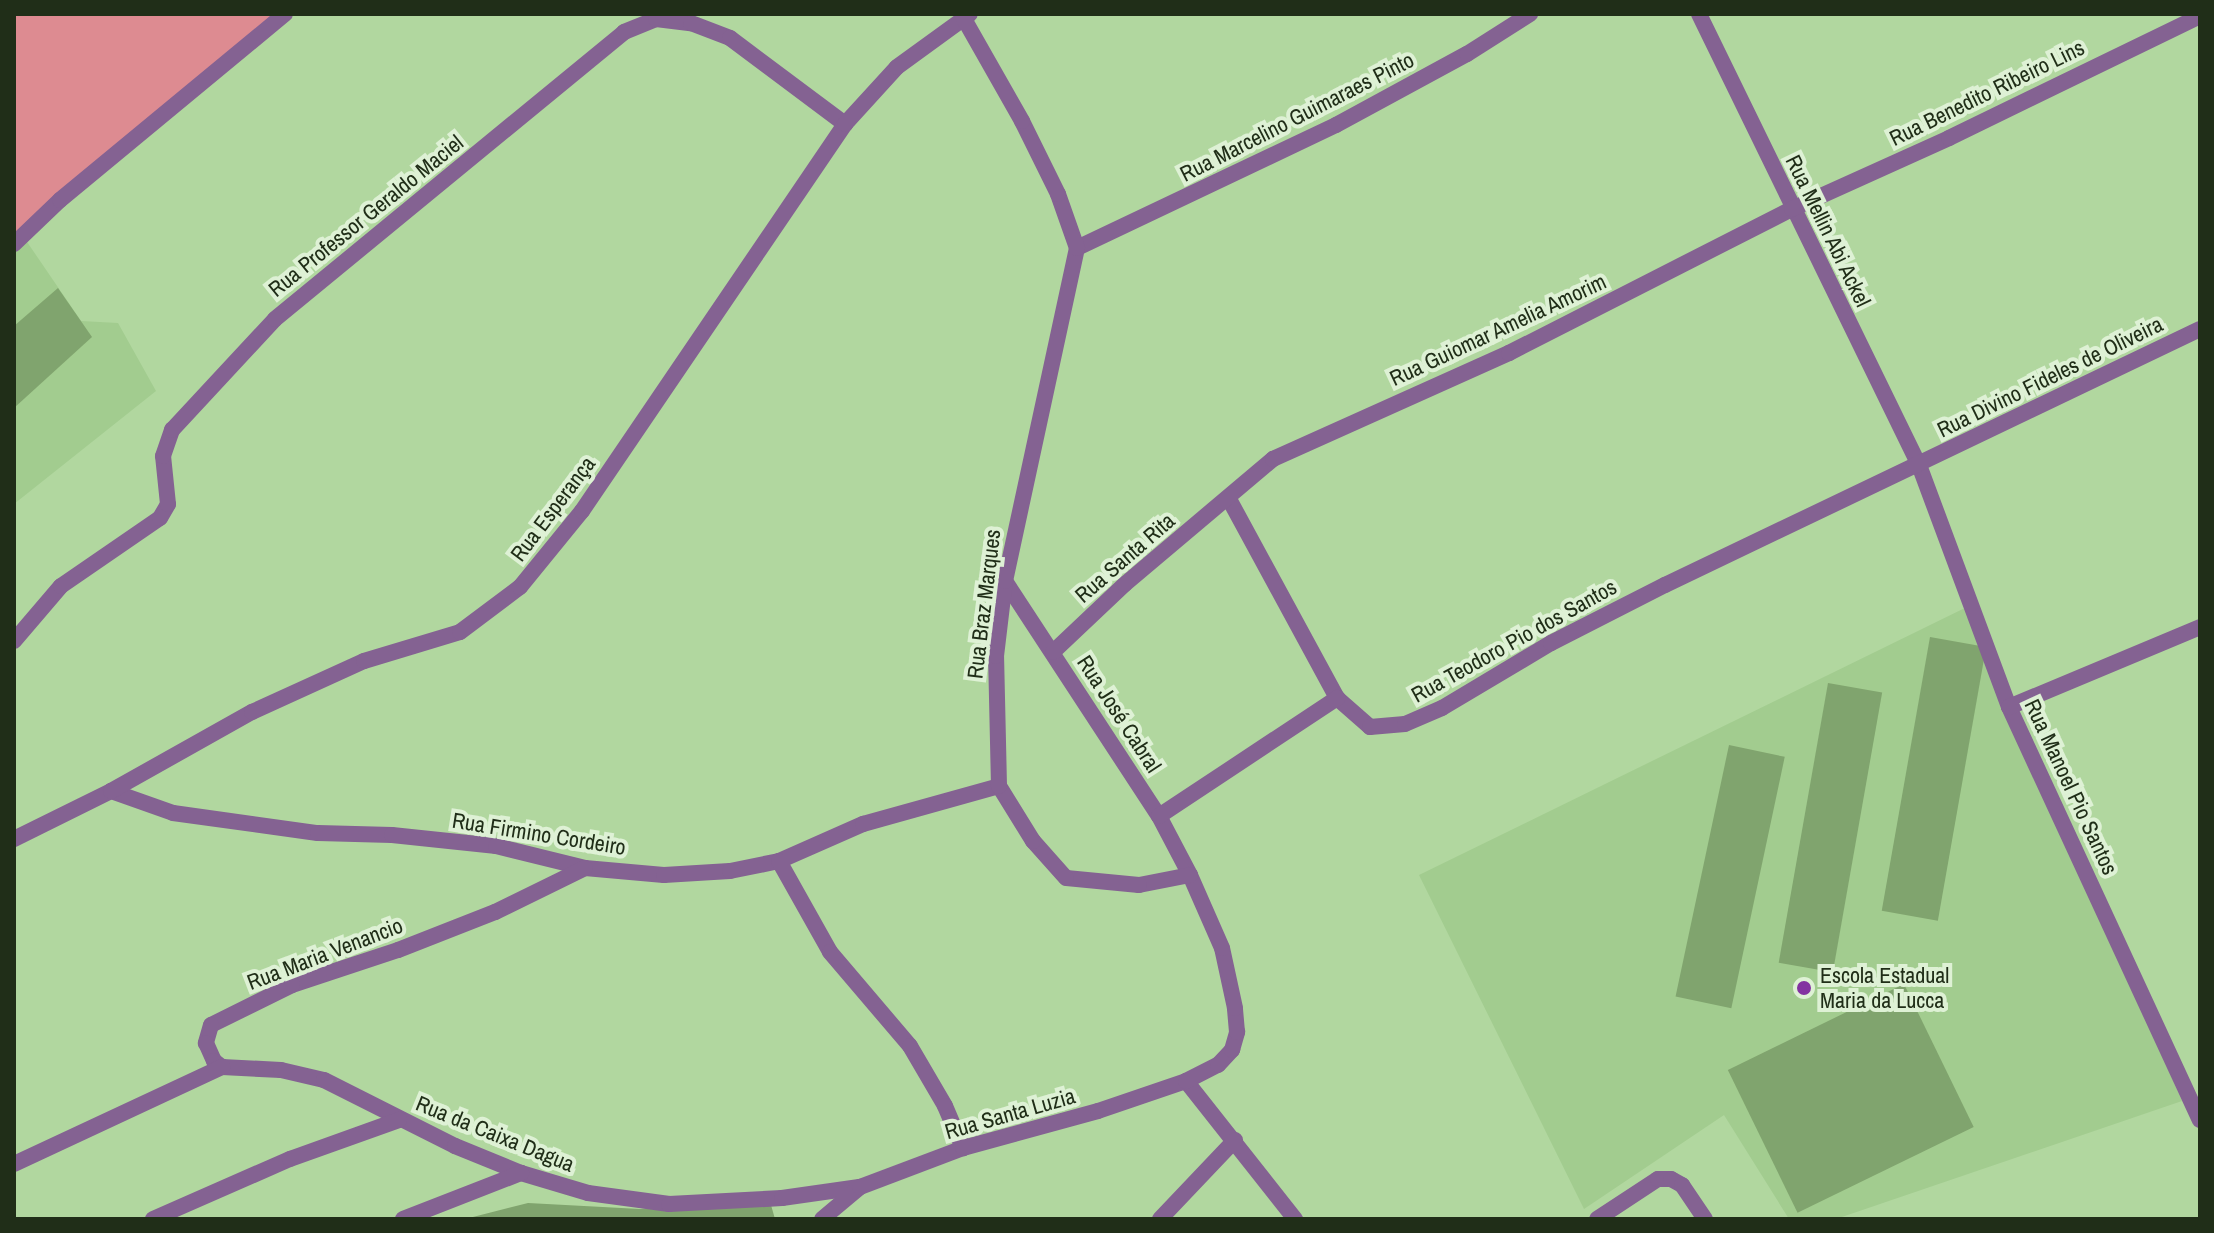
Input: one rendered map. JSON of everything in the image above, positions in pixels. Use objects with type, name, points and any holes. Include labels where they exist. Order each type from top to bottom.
[{"type":"street","points":[[14,244],[60,200],[285,14]]},
{"type":"street","name":"Rua Marcelino Guimaraes Pinto","points":[[1077,248],[1336,125],[1467,54],[1530,14]]},
{"type":"street","name":"Rua Mellin Abi Ackel","points":[[1699,14],[1919,465]]},
{"type":"street","points":[[966,16],[1058,194],[1077,248]]},
{"type":"street","name":"Rua Esperança","points":[[14,839],[111,791],[252,712],[364,661],[460,632],[520,587],[582,511],[845,124],[897,67],[966,16]]},
{"type":"street","name":"Rua Benedito Ribeiro Lins","points":[[1792,209],[1949,138],[2200,16]]},
{"type":"street","name":"Rua Professor Geraldo Maciel","points":[[14,641],[61,586],[160,518],[168,504],[163,456],[172,430],[275,319],[624,32],[656,19],[691,23],[730,38],[845,124]]},
{"type":"street","name":"Rua Guiomar Amelia Amorim","points":[[1229,499],[1273,459],[1522,346],[1792,209]]},
{"type":"street","name":"Rua Braz Marques","points":[[999,786],[996,656],[1005,581],[1077,248]]},
{"type":"street","name":"Rua Divino Fideles de Oliveira","points":[[1919,465],[2200,329]]},
{"type":"street","name":"Rua Teodoro Pio dos Santos","points":[[1229,499],[1337,698],[1370,727],[1405,724],[1442,708],[1551,643],[1652,591],[1919,465]]},
{"type":"street","name":"Rua Manoel Pio Santos","points":[[1919,465],[2009,707],[2200,1120]]},
{"type":"street","name":"Rua Santa Rita","points":[[1053,652],[1125,584],[1229,499]]},
{"type":"street","name":"Rua José Cabral","points":[[1005,581],[1159,816],[1190,875]]},
{"type":"street","points":[[2009,707],[2200,627]]},
{"type":"street","points":[[1159,816],[1337,698]]},
{"type":"street","points":[[999,786],[1033,841],[1066,878],[1139,885],[1190,875]]},
{"type":"street","name":"Rua Firmino Cordeiro","points":[[111,791],[173,813],[318,833],[392,835],[496,846],[585,868],[664,875],[730,871],[779,861],[863,824],[999,786]]},
{"type":"street","points":[[779,861],[830,952],[910,1046],[945,1106],[963,1148]]},
{"type":"street","name":"Rua Maria Venancio","points":[[222,1067],[214,1061],[206,1043],[211,1025],[292,985],[398,950],[495,912],[585,868]]},
{"type":"street","name":"Rua Santa Luzia","points":[[822,1219],[860,1187],[963,1148],[1098,1111],[1186,1081],[1218,1065],[1232,1050],[1237,1032],[1235,1008],[1222,948],[1190,875]]},
{"type":"street","points":[[14,1164],[222,1067]]},
{"type":"street","name":"Rua da Caixa Dagua","points":[[222,1067],[281,1070],[324,1080],[399,1120],[521,1173],[588,1193],[669,1204],[782,1198],[860,1187]]},
{"type":"street","points":[[1186,1081],[1295,1219]]},
{"type":"street","points":[[153,1219],[290,1159],[399,1120]]},
{"type":"street","points":[[1160,1219],[1235,1140]]},
{"type":"street","points":[[403,1219],[521,1173]]},
{"type":"street","points":[[1597,1219],[1658,1179],[1671,1179],[1682,1185],[1705,1219]]},
{"type":"shaded area","points":[[14,14],[285,14],[14,244]]},
{"type":"shaded area","points":[[23,236],[81,321],[118,323],[156,391],[14,504],[14,244]]},
{"type":"shaded area","name":"Escola Estadual Maria da Lucca","points":[[1971,605],[2009,707],[2182,1101],[1836,1219],[1789,1219],[1724,1115],[1584,1209],[1419,875]]},
{"type":"building","points":[[58,288],[92,337],[14,408],[14,326]]},
{"type":"building","points":[[1930,637],[1986,647],[1938,921],[1882,911]]},
{"type":"building","points":[[1828,683],[1882,693],[1833,972],[1779,963]]},
{"type":"building","points":[[1729,745],[1785,757],[1731,1008],[1676,996]]},
{"type":"building","points":[[1904,984],[1974,1127],[1798,1213],[1728,1070]]},
{"type":"building","points":[[769,1198],[775,1219],[469,1218],[528,1203],[640,1209]]},
{"type":"place","name":"Escola Estadual Maria da Lucca","points":[[1804,988]]}]
